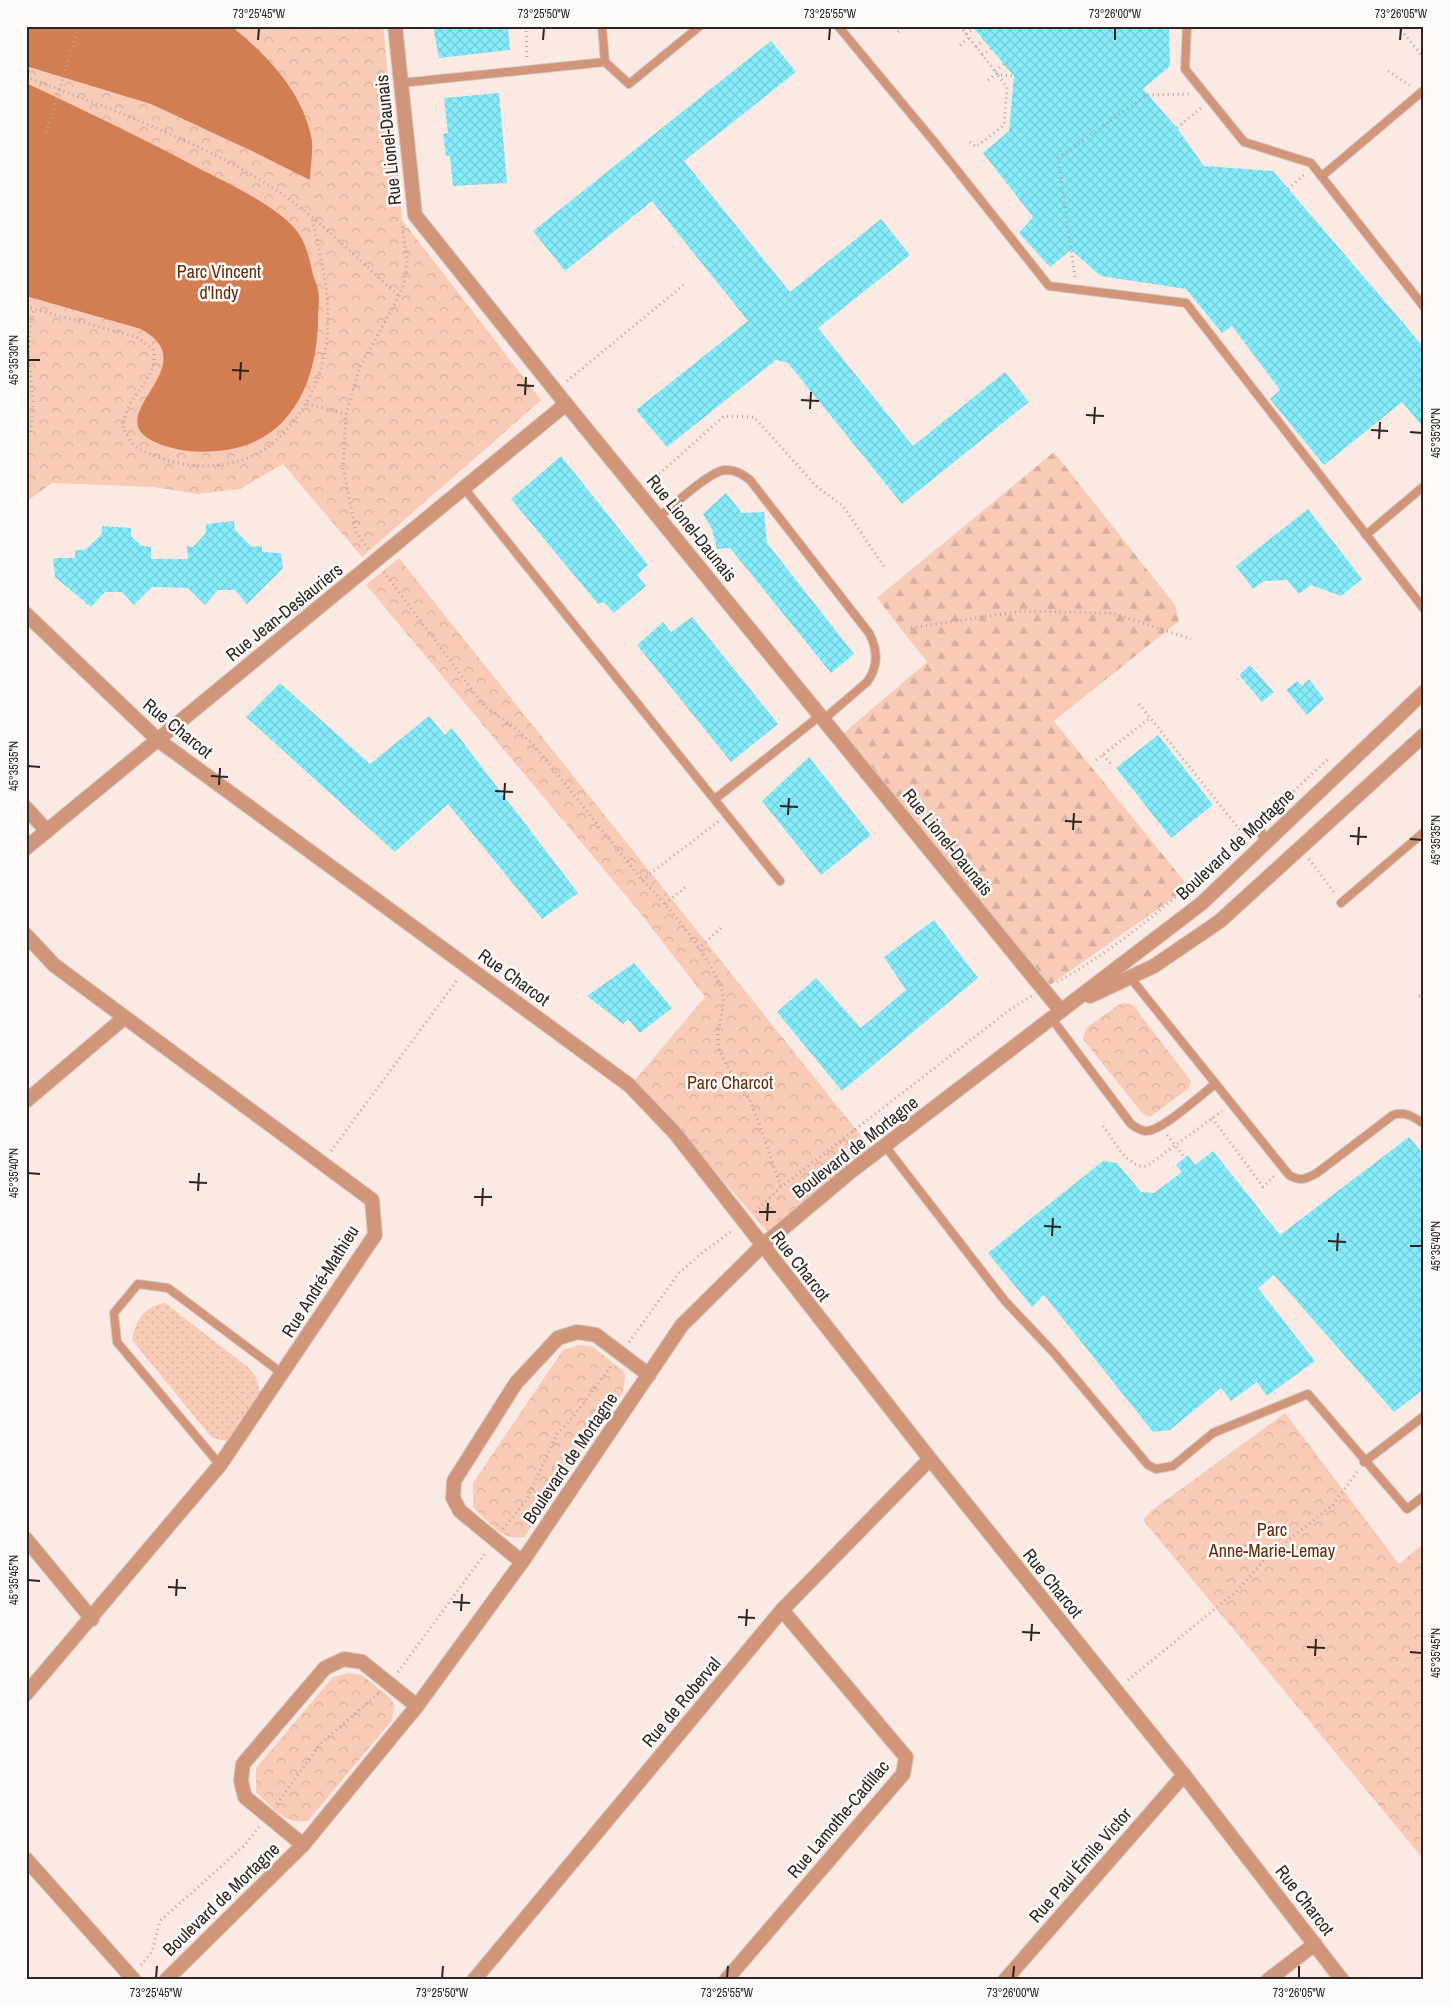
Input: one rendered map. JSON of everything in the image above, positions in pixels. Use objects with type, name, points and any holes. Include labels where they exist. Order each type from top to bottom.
[{"type":"street","name":"Rue Lionel-Daunais","points":[[395,26],[415,215],[555,391],[822,717],[1056,1015]]},
{"type":"street","name":"Rue Jean-Deslauriers","points":[[26,848],[566,404]]},
{"type":"street","name":"Rue Charcot","points":[[26,614],[158,740],[630,1085],[675,1134],[930,1459],[1184,1775],[1342,1980]]},
{"type":"street","name":"Boulevard de Mortagne","points":[[166,1980],[303,1845],[417,1706],[522,1562],[682,1325],[762,1246],[885,1146],[1202,902],[1424,692]]},
{"type":"street","name":"Boulevard de Mortagne","points":[[1056,1015],[1129,976],[1154,966],[1220,921],[1424,735]]},
{"type":"street","points":[[26,808],[47,830]]},
{"type":"street","name":"Rue André-Mathieu","points":[[26,935],[54,965],[372,1200],[375,1235],[220,1465],[92,1619],[26,1694]]},
{"type":"street","points":[[26,1101],[124,1018]]},
{"type":"street","points":[[522,1562],[460,1511],[453,1498],[454,1481],[516,1382],[558,1338],[577,1332],[596,1335],[649,1375]]},
{"type":"street","name":"Rue de Roberval","points":[[474,1980],[782,1610],[930,1459]]},
{"type":"street","points":[[26,1539],[92,1619]]},
{"type":"street","name":"Rue Lamothe-Cadillac","points":[[726,1980],[903,1774],[906,1757],[782,1610]]},
{"type":"street","name":"Boulevard de Mortagne","points":[[303,1845],[245,1796],[241,1781],[243,1764],[325,1668],[344,1659],[362,1662],[417,1706]]},
{"type":"street","name":"Rue Paul Émile Victor","points":[[1005,1980],[1184,1775]]},
{"type":"street","points":[[26,1859],[134,1980]]},
{"type":"street","points":[[1268,1980],[1315,1944]]},
{"type":"lane","points":[[602,26],[605,62],[630,84],[700,26]]},
{"type":"lane","points":[[838,26],[936,144],[1049,286],[1186,303],[1424,609]]},
{"type":"lane","points":[[1187,26],[1185,69],[1244,142],[1311,163],[1424,307]]},
{"type":"lane","points":[[401,83],[605,62]]},
{"type":"lane","points":[[1322,176],[1422,91]]},
{"type":"lane","points":[[659,517],[706,480],[723,470],[741,473],[750,480],[869,633],[874,643],[876,664],[873,675],[867,682],[714,799]]},
{"type":"lane","points":[[1366,535],[1424,486]]},
{"type":"lane","points":[[464,488],[780,881]]},
{"type":"lane","points":[[1259,822],[1264,844]]},
{"type":"lane","points":[[1341,903],[1424,832]]},
{"type":"lane","points":[[1129,976],[1289,1175],[1296,1180],[1305,1180],[1317,1173],[1393,1115],[1409,1114],[1423,1122]]},
{"type":"lane","points":[[1056,1015],[1131,1124],[1139,1129],[1146,1132],[1160,1126],[1216,1084]]},
{"type":"lane","points":[[885,1146],[1005,1301],[1054,1353],[1148,1466],[1156,1469],[1173,1466],[1213,1433],[1308,1394],[1406,1510],[1424,1496]]},
{"type":"lane","points":[[220,1465],[117,1342],[114,1313],[138,1284],[168,1288],[283,1374]]},
{"type":"lane","points":[[1364,1462],[1424,1416]]},
{"type":"path","points":[[46,134],[79,26]]},
{"type":"path","points":[[526,26],[528,70]]},
{"type":"path","points":[[898,32],[904,26]]},
{"type":"path","points":[[960,26],[1007,87],[1004,125],[976,147],[970,142]]},
{"type":"path","points":[[1398,26],[1424,58]]},
{"type":"path","points":[[960,45],[974,28]]},
{"type":"path","points":[[976,47],[984,40]]},
{"type":"path","points":[[982,55],[991,49]]},
{"type":"path","points":[[988,80],[1004,64]]},
{"type":"path","points":[[1388,72],[1422,91]]},
{"type":"path","points":[[997,73],[1014,76]]},
{"type":"path","points":[[26,76],[188,143],[260,180],[312,218],[399,296]]},
{"type":"path","points":[[1076,289],[1058,158],[1147,95],[1205,94]]},
{"type":"path","points":[[1176,128],[1198,110]]},
{"type":"path","points":[[1288,189],[1314,166]]},
{"type":"path","points":[[402,216],[407,261],[405,280],[399,296],[359,369],[346,414],[343,466],[356,532],[485,707],[513,726],[533,744],[642,880],[665,904],[708,964],[722,991],[723,1007],[717,1026],[719,1049],[749,1100],[781,1187]]},
{"type":"path","points":[[26,307],[137,337],[153,349],[155,359],[153,371],[126,413],[123,428],[131,442],[139,449],[182,465],[214,466],[244,459],[280,437],[307,404],[321,368],[328,327],[328,288],[312,218]]},
{"type":"path","points":[[555,391],[686,283]]},
{"type":"path","points":[[26,446],[31,429],[33,400],[29,359],[30,333],[34,310]]},
{"type":"path","points":[[307,404],[346,414]]},
{"type":"path","points":[[638,493],[724,416],[754,417],[816,486],[843,506],[885,568]]},
{"type":"path","points":[[911,628],[1023,611],[1112,613],[1192,639]]},
{"type":"path","points":[[1139,704],[1245,836]]},
{"type":"path","points":[[1096,760],[1150,718]]},
{"type":"path","points":[[1103,755],[1112,765]]},
{"type":"path","name":"Boulevard de Mortagne","points":[[1059,981],[1163,910],[1331,757]]},
{"type":"path","points":[[642,880],[727,814]]},
{"type":"path","points":[[1300,848],[1341,903]]},
{"type":"path","points":[[665,904],[687,886]]},
{"type":"path","points":[[698,949],[721,928]]},
{"type":"path","points":[[322,1163],[468,966]]},
{"type":"path","points":[[1419,996],[1424,995]]},
{"type":"path","name":"Boulevard de Mortagne","points":[[756,1211],[781,1187],[1012,1008],[1028,998]]},
{"type":"path","points":[[1103,1126],[1132,1164],[1140,1167],[1147,1166],[1176,1147],[1224,1109]]},
{"type":"path","points":[[1212,1118],[1263,1186],[1275,1175]]},
{"type":"path","points":[[1176,1147],[1185,1158]]},
{"type":"path","points":[[628,1343],[679,1273],[702,1252],[731,1231]]},
{"type":"path","name":"Boulevard de Mortagne","points":[[501,1531],[526,1501],[557,1434],[573,1417],[616,1359]]},
{"type":"path","points":[[1116,1690],[1238,1590],[1267,1557],[1333,1505],[1364,1462]]},
{"type":"path","points":[[397,1674],[489,1548]]},
{"type":"path","points":[[272,1811],[320,1744],[383,1689]]},
{"type":"path","name":"Boulevard de Mortagne","points":[[152,1952],[160,1921],[244,1846],[259,1827]]},
{"type":"green space","name":"Parc Vincent d'Indy","points":[[26,26],[383,26],[402,220],[541,400],[362,557],[283,464],[240,489],[198,494],[153,487],[52,483],[26,502]]},
{"type":"green space","points":[[1054,452],[1175,605],[1179,621],[1054,721],[1189,887],[1043,990],[839,737],[927,662],[877,598]]},
{"type":"green space","name":"Parc Charcot","points":[[399,558],[870,1147],[767,1231],[635,1080],[705,997],[637,909],[366,585]]},
{"type":"green space","points":[[1120,1004],[1133,1005],[1191,1081],[1189,1088],[1150,1117],[1142,1113],[1083,1039],[1086,1028]]},
{"type":"green space","points":[[165,1303],[249,1368],[256,1377],[260,1392],[226,1441],[212,1438],[132,1340],[142,1315],[151,1308]]},
{"type":"green space","points":[[579,1345],[593,1347],[623,1371],[625,1377],[623,1392],[524,1537],[509,1536],[496,1529],[473,1507],[473,1483],[563,1350]]},
{"type":"green space","name":"Parc Anne-Marie-Lemay","points":[[1285,1413],[1399,1564],[1424,1543],[1424,1860],[1143,1520],[1151,1511]]},
{"type":"green space","points":[[349,1673],[362,1675],[391,1699],[394,1705],[392,1720],[308,1821],[300,1822],[286,1818],[273,1809],[256,1792],[256,1768],[333,1677]]},
{"type":"shaded area","points":[[26,26],[231,26],[271,63],[293,91],[308,124],[312,141],[310,180],[151,104],[26,66]]},
{"type":"shaded area","points":[[26,83],[242,190],[281,216],[299,234],[308,254],[319,293],[317,342],[305,387],[294,407],[281,424],[263,437],[242,447],[209,452],[178,449],[155,442],[140,431],[137,419],[160,374],[164,359],[159,343],[141,329],[26,296]]},
{"type":"building","points":[[433,26],[508,26],[510,50],[439,58]]},
{"type":"building","points":[[972,26],[1169,26],[1170,66],[1143,89],[1177,128],[1204,166],[1273,171],[1405,325],[1424,348],[1424,428],[1402,402],[1324,465],[1270,399],[1280,390],[1232,326],[1222,333],[1186,289],[1101,276],[1071,250],[1050,267],[1019,233],[1033,217],[983,153],[1009,131],[1014,76]]},
{"type":"building","points":[[771,41],[796,72],[684,161],[790,292],[881,219],[910,255],[818,328],[913,446],[1005,372],[1029,402],[902,504],[788,363],[776,360],[667,447],[636,410],[748,321],[652,201],[565,271],[533,231]]},
{"type":"building","points":[[499,93],[507,183],[453,186],[450,156],[446,156],[443,134],[448,133],[444,98]]},
{"type":"building","points":[[561,456],[648,565],[637,575],[646,586],[614,613],[604,602],[598,604],[511,499]]},
{"type":"building","points":[[726,493],[742,513],[764,512],[767,543],[854,654],[831,673],[730,548],[717,549],[712,529],[703,514]]},
{"type":"building","points":[[1308,509],[1362,579],[1341,596],[1311,585],[1299,594],[1287,580],[1264,581],[1253,589],[1236,566]]},
{"type":"building","points":[[234,521],[235,530],[252,547],[262,546],[262,552],[281,553],[283,568],[247,604],[235,590],[218,590],[205,605],[188,588],[152,587],[134,605],[122,592],[105,592],[91,607],[55,577],[53,558],[75,558],[75,550],[85,550],[102,534],[102,526],[131,528],[131,536],[142,546],[151,547],[151,559],[188,559],[187,546],[193,547],[206,533],[206,524]]},
{"type":"building","points":[[692,617],[778,724],[731,762],[637,645],[663,622],[671,632]]},
{"type":"building","points":[[1250,665],[1274,692],[1262,702],[1239,675]]},
{"type":"building","points":[[1309,679],[1324,699],[1307,715],[1286,690],[1297,681],[1302,686]]},
{"type":"building","points":[[280,683],[370,764],[429,716],[445,735],[452,728],[578,893],[542,919],[448,804],[395,852],[246,717]]},
{"type":"building","points":[[1158,735],[1213,805],[1171,838],[1116,768]]},
{"type":"building","points":[[809,757],[871,835],[821,875],[762,801]]},
{"type":"building","points":[[934,920],[978,978],[842,1091],[777,1012],[816,978],[861,1028],[906,990],[884,957]]},
{"type":"building","points":[[634,963],[672,1008],[640,1033],[628,1019],[623,1024],[587,996]]},
{"type":"building","points":[[1409,1137],[1424,1155],[1424,1389],[1394,1412],[1274,1275],[1258,1288],[1315,1361],[1267,1396],[1257,1382],[1231,1401],[1221,1388],[1170,1430],[1153,1432],[1044,1295],[1032,1307],[988,1253],[1103,1161],[1117,1163],[1141,1192],[1154,1193],[1182,1172],[1176,1165],[1188,1155],[1195,1165],[1213,1151],[1280,1235]]}]
